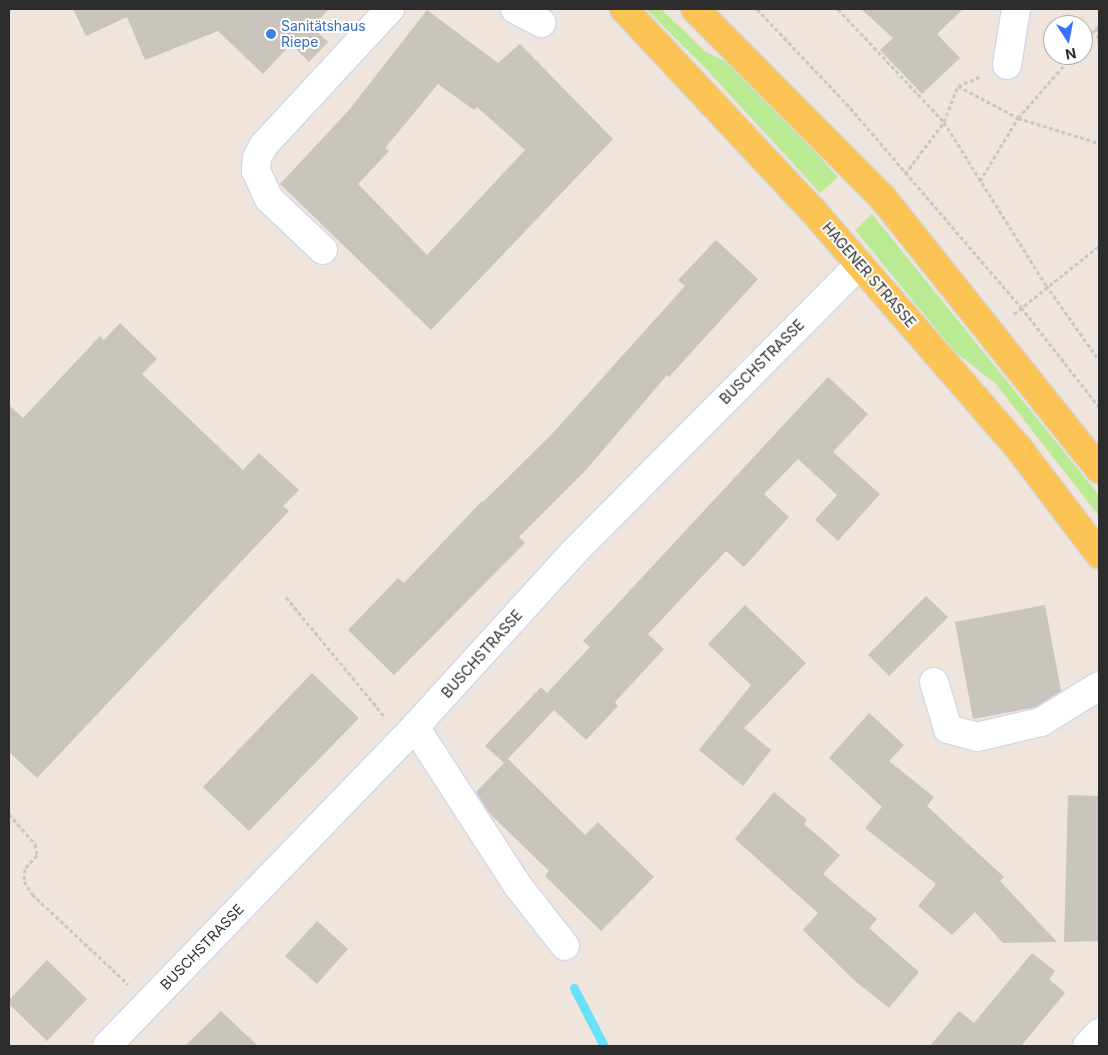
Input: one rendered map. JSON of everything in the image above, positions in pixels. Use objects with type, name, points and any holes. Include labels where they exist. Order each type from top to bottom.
[{"type":"main road","name":"HAGENER STRASSE","points":[[624,9],[814,212],[1020,450],[1099,554]]},
{"type":"main road","points":[[695,9],[882,197],[1099,469]]},
{"type":"street","points":[[323,250],[269,198],[256,171],[257,158],[263,146],[390,9]]},
{"type":"street","points":[[515,9],[541,23]]},
{"type":"street","points":[[1007,64],[1016,9]]},
{"type":"street","name":"BUSCHSTRASSE","points":[[107,1046],[409,734],[574,552],[859,265]]},
{"type":"street","points":[[934,682],[948,729],[977,737],[1041,722],[1099,686]]},
{"type":"street","points":[[409,734],[518,886],[565,946]]},
{"type":"street","points":[[1088,1046],[1099,1033]]},
{"type":"path","points":[[757,9],[906,173],[1020,307],[1099,407]]},
{"type":"path","points":[[838,9],[944,122],[1046,285],[1099,360]]},
{"type":"path","points":[[1098,28],[1099,43]]},
{"type":"path","points":[[882,197],[906,173],[944,122],[958,86],[1007,64]]},
{"type":"path","points":[[980,181],[1018,118],[1099,143]]},
{"type":"path","points":[[992,334],[1046,285],[1099,246]]},
{"type":"path","points":[[286,597],[409,734]]},
{"type":"path","points":[[9,814],[35,844],[37,854],[25,869],[24,881],[32,894],[148,1003]]},
{"type":"green space","points":[[646,9],[661,9],[706,52],[738,67],[838,177],[820,193],[709,72]]},
{"type":"green space","points":[[872,214],[1090,484],[1099,496],[1099,516],[995,383],[956,353],[855,230]]},
{"type":"building","points":[[73,9],[329,9],[312,27],[328,42],[309,62],[291,44],[263,74],[218,31],[145,60],[127,17],[86,36]]},
{"type":"building","points":[[861,9],[963,9],[937,34],[960,58],[922,94],[880,50],[893,38]]},
{"type":"building","points":[[427,10],[498,63],[520,44],[613,139],[431,330],[280,184],[349,110]],"holes":[[[438,84],[474,110],[477,107],[525,150],[427,255],[358,184],[389,151],[385,148]]]},
{"type":"building","points":[[716,240],[758,279],[669,377],[667,375],[586,470],[519,537],[525,543],[394,675],[348,630],[398,578],[404,583],[482,501],[551,435],[685,286],[678,280]]},
{"type":"building","points":[[120,323],[157,359],[142,374],[243,470],[259,453],[299,490],[283,506],[289,511],[37,778],[9,752],[9,405],[23,418],[100,336],[104,340]]},
{"type":"building","points":[[828,377],[868,414],[833,452],[880,494],[838,541],[815,520],[837,495],[798,459],[764,494],[789,517],[744,567],[726,551],[648,634],[664,649],[615,702],[618,706],[586,740],[554,710],[504,763],[485,746],[541,687],[547,693],[590,647],[583,641]]},
{"type":"building","points":[[926,596],[948,617],[889,676],[868,655]]},
{"type":"building","points":[[745,605],[806,663],[744,728],[771,750],[743,786],[699,750],[751,685],[708,644]]},
{"type":"building","points":[[1045,605],[1061,691],[1036,707],[973,719],[955,622]]},
{"type":"building","points":[[312,673],[359,718],[249,831],[203,787]]},
{"type":"building","points":[[869,713],[904,745],[889,761],[934,797],[927,806],[1004,877],[1000,881],[1057,942],[1003,943],[975,912],[952,935],[918,906],[936,884],[865,828],[882,807],[829,758]]},
{"type":"building","points":[[508,759],[585,835],[598,822],[654,877],[601,931],[545,876],[549,871],[490,814],[476,792]]},
{"type":"building","points":[[774,792],[807,820],[804,824],[840,855],[823,874],[877,919],[869,928],[919,972],[889,1008],[855,981],[803,930],[818,913],[735,839]]},
{"type":"building","points":[[1068,795],[1099,796],[1099,941],[1064,942]]},
{"type":"building","points":[[317,921],[348,949],[317,984],[285,956]]},
{"type":"building","points":[[1032,953],[1055,971],[1049,979],[1065,993],[1021,1046],[930,1046],[959,1011],[974,1023]]},
{"type":"building","points":[[47,960],[87,999],[47,1041],[9,1004],[9,1000]]},
{"type":"building","points":[[221,1011],[258,1046],[185,1046]]},
{"type":"waterway","points":[[574,988],[604,1046]]},
{"type":"place","name":"Sanitätshaus Riepe","points":[[271,34]]}]
